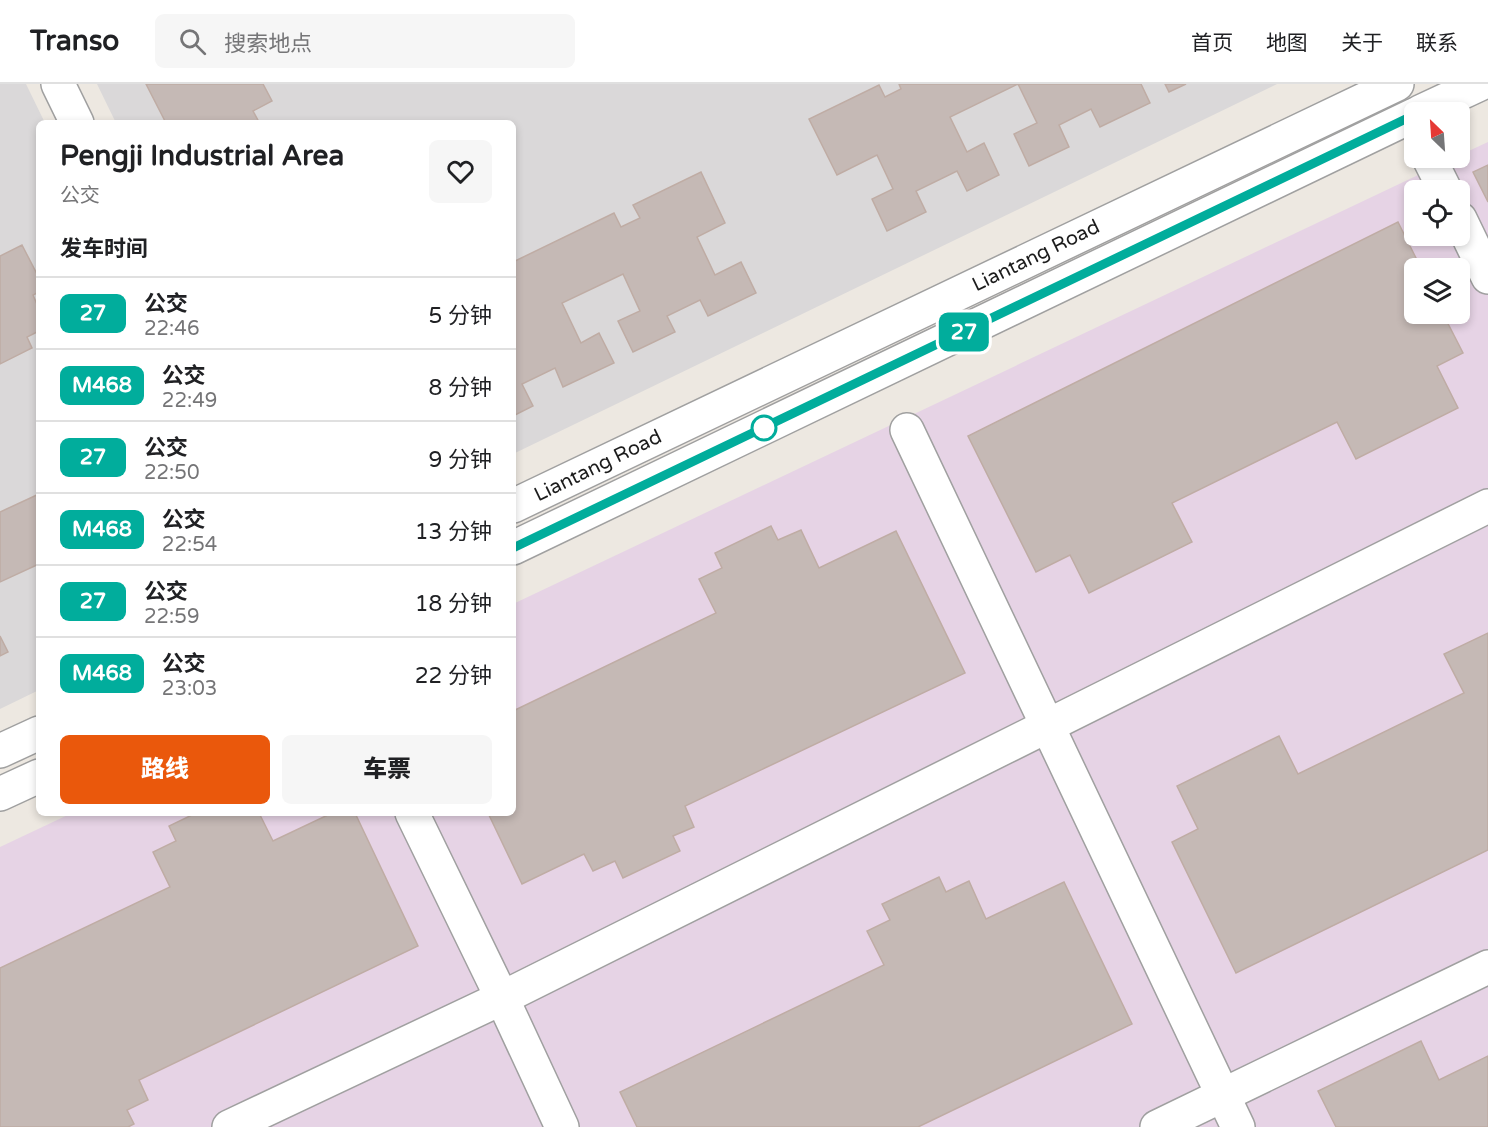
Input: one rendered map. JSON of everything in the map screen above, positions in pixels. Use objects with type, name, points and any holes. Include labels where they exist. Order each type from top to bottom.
[{"type":"street","points":[[58,84],[76,120]]},
{"type":"street","name":"Liantang Road","points":[[1446,102],[1480,84]]},
{"type":"street","points":[[1396,85],[1406,102]]},
{"type":"street","name":"Liantang Road","points":[[516,505],[1396,85]]},
{"type":"street","name":"Liantang Road","points":[[516,547],[1404,123]]},
{"type":"street","points":[[1470,240],[1488,277]]},
{"type":"street","points":[[907,430],[1238,1127]]},
{"type":"street","points":[[229,1127],[502,998],[1488,506]]},
{"type":"street","points":[[0,751],[36,734]]},
{"type":"street","points":[[0,794],[36,777]]},
{"type":"street","points":[[413,816],[562,1127]]},
{"type":"street","points":[[1157,1127],[1488,967]]},
{"type":"shaded area","points":[[0,84],[26,84],[44,120],[36,120],[36,691],[0,709]]},
{"type":"shaded area","points":[[97,84],[1277,84],[516,453],[516,120],[115,120]]},
{"type":"shaded area","points":[[1488,142],[1488,1127],[0,1127],[0,847],[66,816],[516,816],[516,603],[1404,182],[1404,246],[1470,246],[1470,180],[1408,180],[1433,168],[1470,168],[1470,150]]},
{"type":"building","points":[[146,84],[263,84],[272,101],[253,111],[258,120],[164,120]]},
{"type":"building","points":[[899,84],[1018,84],[950,117],[967,152],[984,143],[999,175],[967,191],[957,171],[916,191],[926,212],[887,231],[872,199],[893,189],[877,155],[837,175],[809,119],[879,85],[885,97],[901,89]]},
{"type":"building","points":[[1018,84],[1141,84],[1150,103],[1100,127],[1091,109],[1059,125],[1069,147],[1029,166],[1014,134],[1037,123]]},
{"type":"building","points":[[1165,84],[1186,84],[1169,92]]},
{"type":"building","points":[[1488,165],[1488,202],[1473,172]]},
{"type":"building","points":[[701,172],[725,223],[697,237],[715,275],[741,262],[756,293],[708,316],[700,300],[667,316],[675,332],[633,352],[618,321],[640,311],[623,274],[562,303],[581,343],[599,333],[614,363],[563,387],[555,368],[522,384],[533,406],[516,414],[516,261],[614,213],[621,227],[640,218],[633,205]]},
{"type":"building","points":[[1398,222],[1404,234],[1404,246],[1410,246],[1416,258],[1404,258],[1404,324],[1448,324],[1463,353],[1437,366],[1458,408],[1356,459],[1337,422],[1172,503],[1192,542],[1089,593],[1070,555],[1036,572],[968,436]]},
{"type":"building","points":[[22,245],[36,272],[36,294],[33,295],[36,302],[36,332],[27,337],[32,348],[0,364],[0,256]]},
{"type":"building","points":[[36,495],[36,565],[0,582],[0,512]]},
{"type":"building","points":[[771,526],[778,540],[801,530],[819,568],[896,531],[965,673],[685,806],[694,827],[673,836],[680,851],[623,878],[615,861],[593,871],[584,854],[522,884],[489,816],[516,816],[516,710],[716,613],[699,579],[722,568],[715,553]]},
{"type":"building","points":[[1488,633],[1488,850],[1236,973],[1172,842],[1198,829],[1177,786],[1279,736],[1298,774],[1464,693],[1444,654]]},
{"type":"building","points":[[0,636],[8,652],[0,656]]},
{"type":"building","points":[[190,816],[260,816],[273,841],[326,816],[356,816],[418,946],[139,1080],[148,1100],[127,1110],[134,1124],[128,1127],[0,1127],[0,968],[170,887],[153,852],[176,841],[169,826]]},
{"type":"building","points":[[939,877],[946,892],[969,881],[986,919],[1064,882],[1132,1024],[918,1127],[637,1127],[620,1092],[884,965],[867,931],[890,920],[882,904]]},
{"type":"building","points":[[1421,1041],[1439,1080],[1488,1056],[1488,1127],[1336,1127],[1318,1091]]},
{"type":"bus line","name":"27","points":[[516,547],[1404,120]]}]
